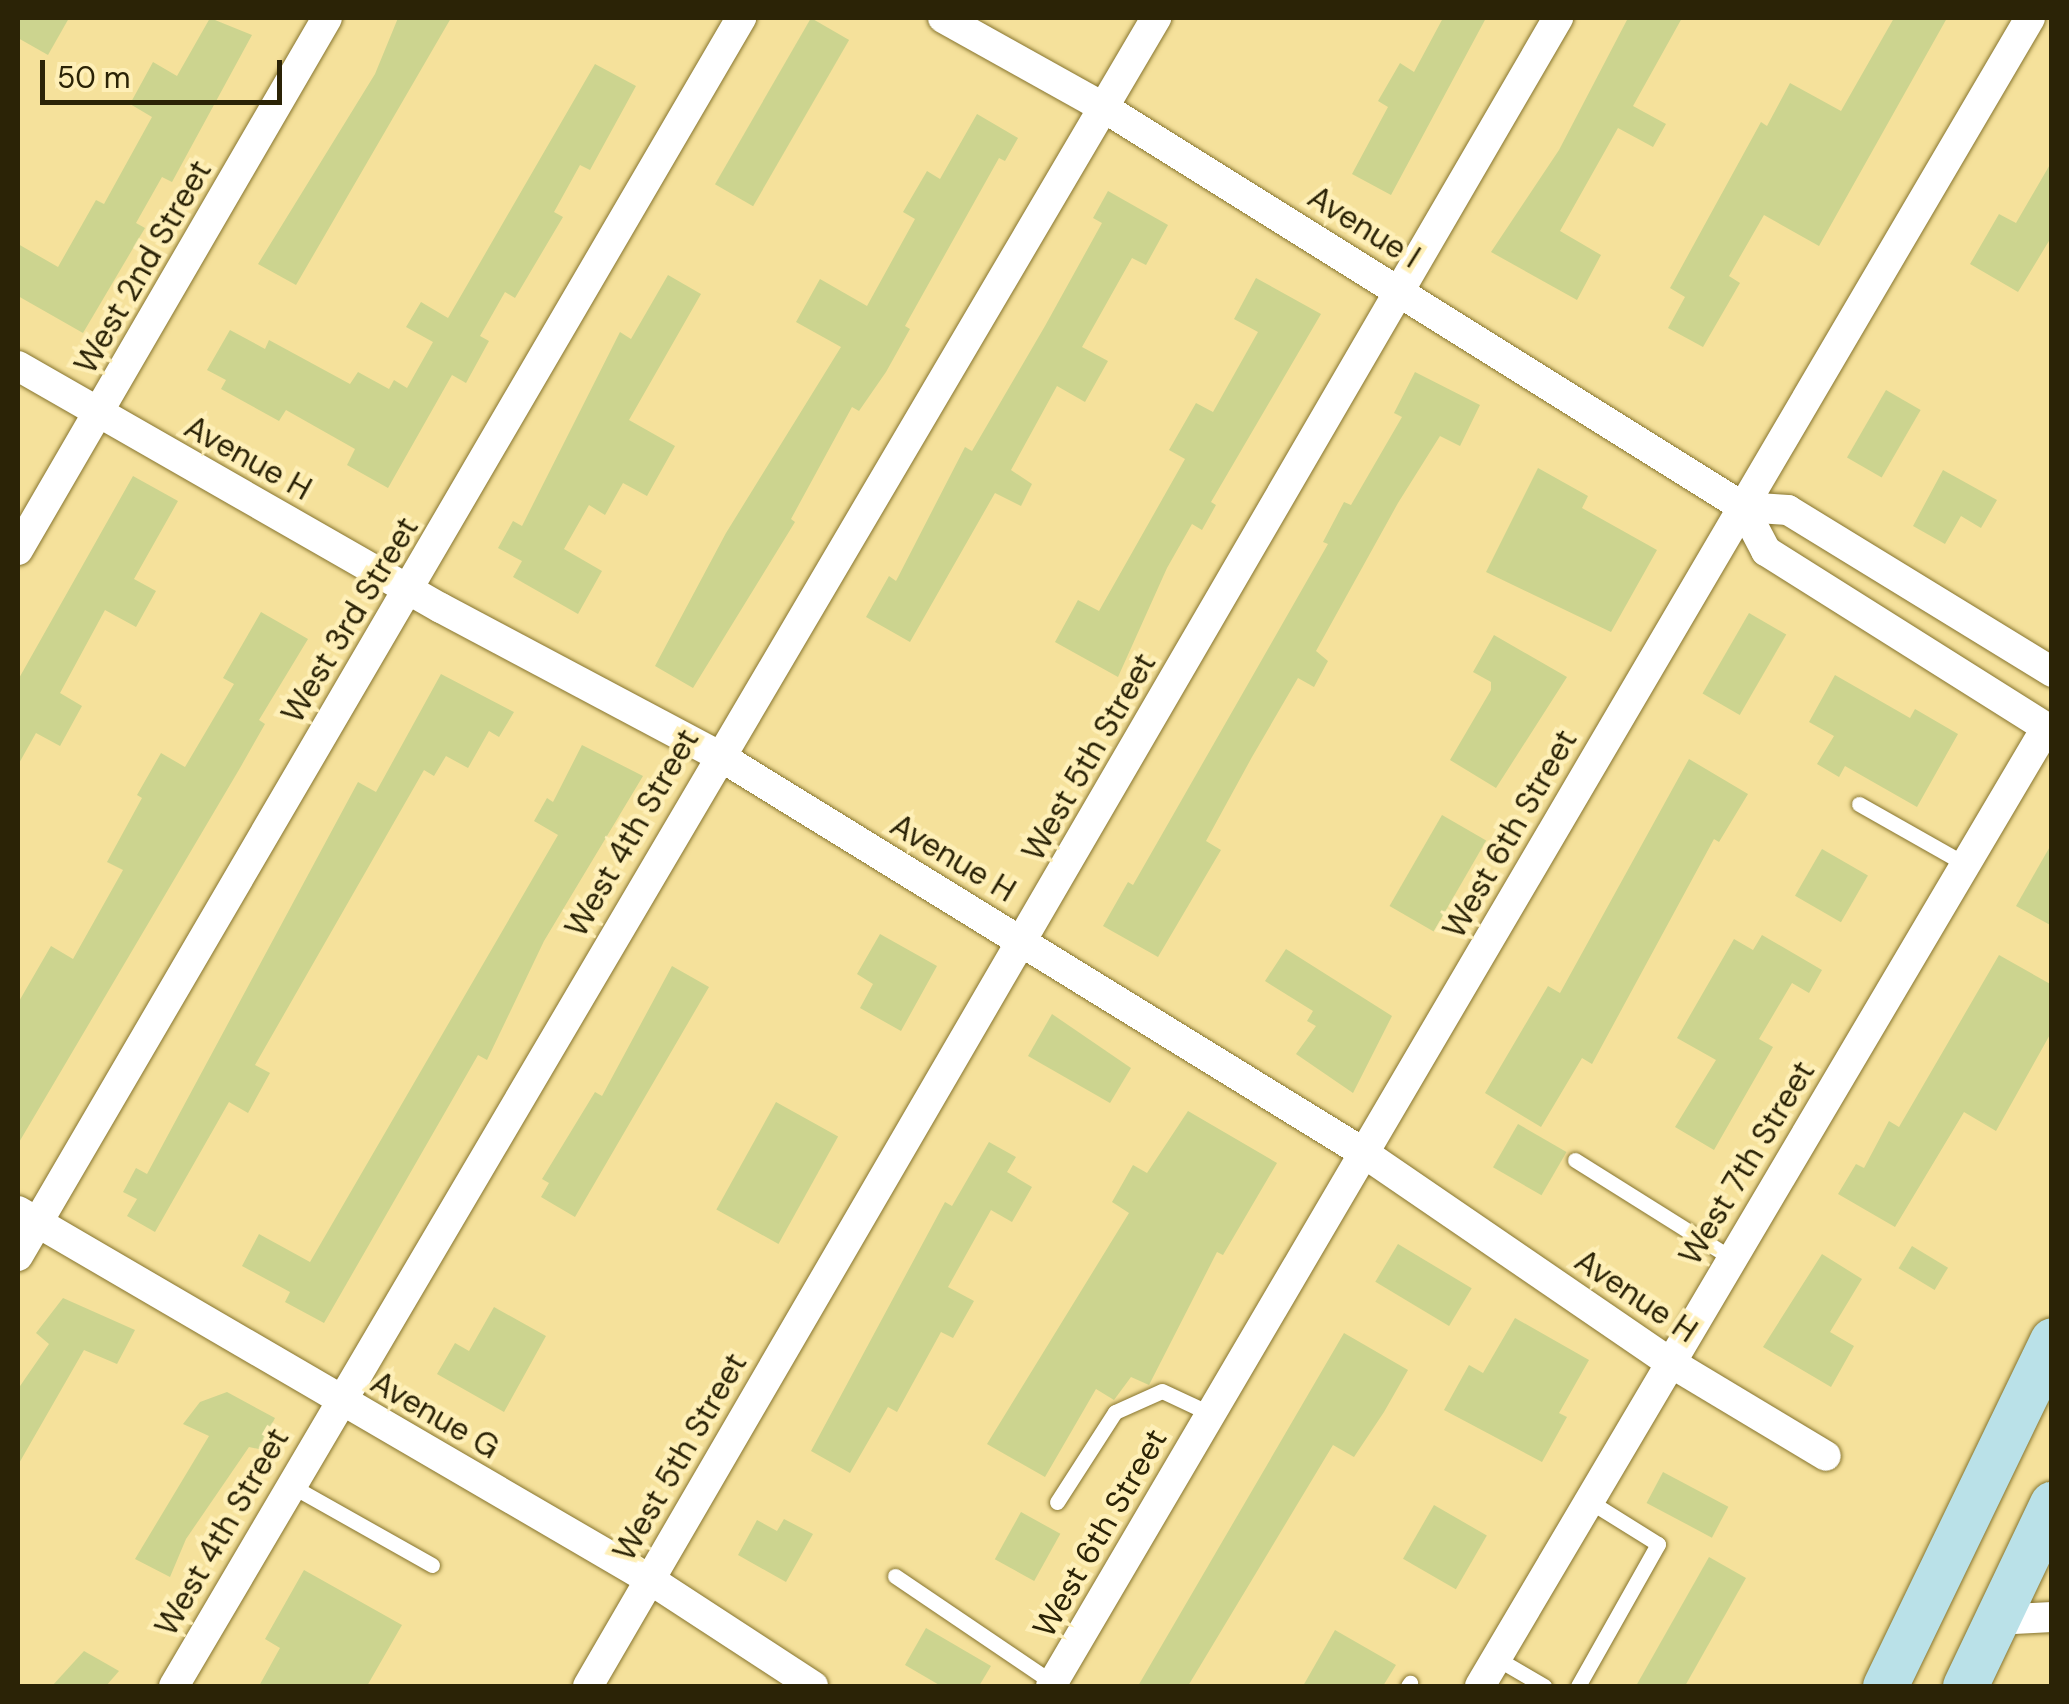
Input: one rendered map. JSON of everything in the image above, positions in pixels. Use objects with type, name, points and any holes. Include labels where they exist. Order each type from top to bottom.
[{"type":"main road","points":[[1885,1686],[2052,1340]]},
{"type":"main road","points":[[1915,1686],[2009,1484],[2030,1382]]},
{"type":"main road","points":[[1966,1686],[1995,1620],[2045,1540]]},
{"type":"street","name":"West 2nd Street","points":[[18,550],[327,18]]},
{"type":"street","name":"West 3rd Street","points":[[18,1256],[28,1217],[411,588],[741,18]]},
{"type":"street","name":"Avenue I","points":[[942,18],[1103,107],[1743,506],[1788,510],[2052,672]]},
{"type":"street","name":"West 4th Street","points":[[174,1686],[718,756],[1156,18]]},
{"type":"street","name":"West 5th Street","points":[[588,1686],[1558,18]]},
{"type":"street","name":"West 6th Street","points":[[1052,1685],[2030,18]]},
{"type":"street","name":"Avenue H","points":[[18,366],[718,756],[1364,1153],[1668,1360],[1826,1456]]},
{"type":"street","points":[[1743,506],[1766,552],[2049,730]]},
{"type":"street","name":"West 7th Street","points":[[1480,1686],[1668,1360],[2049,730]]},
{"type":"street","name":"Avenue G","points":[[28,1217],[650,1579],[814,1686]]},
{"type":"street","points":[[1995,1620],[2052,1617]]},
{"type":"lane","points":[[1859,804],[1965,864]]},
{"type":"lane","points":[[1575,1160],[1732,1258]]},
{"type":"lane","points":[[1057,1502],[1115,1412],[1162,1391],[1211,1414]]},
{"type":"lane","points":[[290,1486],[432,1565]]},
{"type":"lane","points":[[1578,1686],[1658,1544],[1588,1501]]},
{"type":"lane","points":[[895,1576],[1052,1685]]},
{"type":"lane","points":[[1496,1658],[1544,1686]]},
{"type":"building","points":[[18,18],[69,18],[48,55],[18,38]]},
{"type":"building","points":[[210,18],[252,35],[172,182],[162,177],[136,223],[145,228],[83,333],[18,296],[18,244],[58,267],[96,200],[104,204],[152,117],[130,104],[153,62],[177,76]]},
{"type":"building","points":[[398,18],[451,18],[296,285],[258,264],[375,74]]},
{"type":"building","points":[[811,18],[849,40],[753,206],[715,184]]},
{"type":"building","points":[[1443,18],[1486,18],[1391,195],[1352,174],[1388,107],[1378,101],[1400,63],[1414,72]]},
{"type":"building","points":[[1628,18],[1682,18],[1633,106],[1666,124],[1653,147],[1618,128],[1560,231],[1601,255],[1577,300],[1491,252],[1559,150]]},
{"type":"building","points":[[1894,18],[1947,18],[1819,246],[1764,215],[1729,276],[1740,283],[1703,347],[1668,328],[1685,297],[1670,288],[1761,122],[1767,126],[1790,83],[1841,111]]},
{"type":"building","points":[[595,64],[636,86],[590,170],[580,165],[554,212],[563,217],[515,298],[505,292],[480,336],[489,341],[466,383],[452,375],[388,488],[347,465],[355,449],[286,410],[279,421],[221,389],[226,380],[207,370],[230,330],[265,349],[269,340],[350,384],[358,372],[389,389],[394,380],[407,388],[433,342],[406,327],[421,302],[448,318]]},
{"type":"building","points":[[977,114],[1018,138],[1005,161],[999,158],[905,326],[910,329],[886,372],[859,411],[852,407],[791,519],[795,522],[693,688],[655,666],[726,533],[841,347],[796,322],[820,279],[867,306],[915,219],[903,212],[927,171],[940,179]]},
{"type":"building","points":[[2052,161],[2052,236],[2018,292],[1970,264],[1999,214],[2016,223]]},
{"type":"building","points":[[1108,191],[1168,225],[1146,265],[1132,258],[1082,347],[1108,361],[1085,402],[1057,386],[1011,470],[1032,484],[1021,506],[995,493],[910,642],[866,617],[889,576],[896,581],[965,447],[972,451],[1045,326],[1102,223],[1093,218]]},
{"type":"building","points":[[668,275],[701,294],[629,420],[675,446],[647,496],[623,483],[605,515],[589,505],[564,549],[602,571],[578,614],[513,577],[522,561],[498,548],[513,521],[522,526],[620,332],[631,339]]},
{"type":"building","points":[[1256,278],[1321,314],[1211,502],[1216,505],[1202,530],[1192,524],[1167,568],[1118,677],[1055,642],[1078,600],[1099,611],[1185,459],[1169,450],[1196,403],[1213,412],[1258,332],[1234,319]]},
{"type":"building","points":[[1415,372],[1480,405],[1460,446],[1440,436],[1398,503],[1316,651],[1328,661],[1314,687],[1298,678],[1252,757],[1206,841],[1221,850],[1158,957],[1103,926],[1128,882],[1133,885],[1328,544],[1323,542],[1344,502],[1351,505],[1402,417],[1394,413]]},
{"type":"building","points":[[1886,390],[1921,410],[1882,478],[1847,458]]},
{"type":"building","points":[[1538,468],[1588,496],[1582,508],[1657,550],[1611,632],[1486,572]]},
{"type":"building","points":[[1943,470],[1997,500],[1981,528],[1961,516],[1945,544],[1913,526]]},
{"type":"building","points":[[133,476],[178,501],[134,579],[156,591],[136,627],[105,610],[60,693],[82,706],[60,746],[36,733],[18,765],[18,680]]},
{"type":"building","points":[[261,612],[308,639],[259,720],[265,724],[240,768],[18,1144],[18,1003],[51,946],[73,959],[123,870],[107,862],[142,798],[137,795],[161,753],[185,767],[234,684],[223,678]]},
{"type":"building","points":[[1749,613],[1786,634],[1740,715],[1702,694]]},
{"type":"building","points":[[1494,635],[1567,677],[1496,788],[1450,760],[1491,690],[1491,682],[1473,672]]},
{"type":"building","points":[[441,674],[514,712],[499,737],[489,731],[468,768],[446,756],[434,776],[424,770],[255,1065],[270,1073],[248,1113],[229,1102],[155,1232],[127,1216],[137,1199],[123,1192],[136,1168],[147,1174],[358,782],[376,792]]},
{"type":"building","points":[[1835,675],[1910,718],[1915,709],[1958,734],[1917,807],[1845,766],[1839,777],[1817,764],[1834,736],[1809,722]]},
{"type":"building","points":[[582,745],[643,776],[544,941],[487,1060],[478,1055],[324,1323],[285,1302],[290,1292],[242,1266],[259,1234],[310,1262],[558,835],[534,821],[547,798],[553,802]]},
{"type":"building","points":[[1689,759],[1748,794],[1719,842],[1714,839],[1592,1064],[1582,1058],[1541,1127],[1485,1093],[1548,986],[1560,993]]},
{"type":"building","points":[[1442,815],[1486,840],[1434,931],[1390,906]]},
{"type":"building","points":[[2052,843],[2052,926],[2016,906]]},
{"type":"building","points":[[1822,849],[1868,876],[1841,922],[1795,896]]},
{"type":"building","points":[[880,934],[937,966],[901,1031],[860,1008],[873,984],[857,974]]},
{"type":"building","points":[[1762,935],[1822,970],[1809,993],[1792,983],[1759,1039],[1773,1047],[1714,1150],[1675,1127],[1716,1060],[1677,1038],[1734,939],[1753,950]]},
{"type":"building","points":[[1286,949],[1392,1016],[1353,1093],[1296,1054],[1316,1026],[1307,1021],[1313,1011],[1265,981]]},
{"type":"building","points":[[1999,955],[2052,985],[2052,1031],[1996,1131],[1964,1112],[1895,1227],[1838,1194],[1856,1164],[1864,1168],[1889,1121],[1899,1127]]},
{"type":"building","points":[[672,966],[709,987],[575,1217],[541,1197],[549,1183],[542,1179],[595,1092],[602,1096]]},
{"type":"building","points":[[1052,1014],[1131,1068],[1110,1103],[1028,1056]]},
{"type":"building","points":[[776,1102],[838,1136],[778,1244],[716,1210]]},
{"type":"building","points":[[1188,1111],[1277,1163],[1223,1255],[1217,1252],[1149,1385],[1131,1377],[1114,1400],[1096,1389],[1045,1477],[987,1444],[1129,1213],[1112,1202],[1133,1165],[1147,1173]]},
{"type":"building","points":[[1518,1124],[1566,1152],[1541,1195],[1493,1167]]},
{"type":"building","points":[[989,1142],[1016,1157],[1007,1172],[1032,1187],[1012,1222],[991,1210],[948,1287],[974,1301],[953,1338],[941,1332],[897,1412],[888,1407],[850,1473],[811,1451],[945,1202],[952,1206]]},
{"type":"building","points":[[1398,1244],[1472,1288],[1449,1326],[1375,1282]]},
{"type":"building","points":[[1912,1246],[1948,1268],[1935,1290],[1899,1268]]},
{"type":"building","points":[[1822,1254],[1862,1279],[1830,1332],[1854,1346],[1831,1387],[1763,1347]]},
{"type":"building","points":[[63,1298],[135,1330],[117,1364],[84,1350],[18,1465],[18,1389],[49,1344],[36,1333]]},
{"type":"building","points":[[494,1307],[546,1336],[504,1412],[437,1374],[455,1343],[469,1351]]},
{"type":"building","points":[[1515,1318],[1589,1360],[1559,1413],[1567,1417],[1542,1462],[1444,1410],[1469,1365],[1483,1373]]},
{"type":"building","points":[[1344,1333],[1408,1370],[1384,1412],[1354,1457],[1333,1445],[1188,1686],[1138,1686]]},
{"type":"building","points":[[227,1392],[275,1418],[259,1449],[249,1447],[186,1539],[170,1577],[135,1559],[209,1436],[183,1424],[200,1402]]},
{"type":"building","points":[[1663,1472],[1728,1507],[1712,1538],[1647,1503]]},
{"type":"building","points":[[1434,1505],[1487,1536],[1456,1589],[1403,1559]]},
{"type":"building","points":[[1021,1512],[1060,1534],[1034,1581],[995,1559]]},
{"type":"building","points":[[784,1519],[813,1534],[786,1582],[738,1555],[757,1520],[777,1531]]},
{"type":"building","points":[[1709,1557],[1746,1578],[1685,1686],[1636,1686]]},
{"type":"building","points":[[304,1570],[402,1625],[367,1686],[259,1686],[280,1648],[265,1639]]},
{"type":"building","points":[[926,1628],[991,1666],[979,1686],[941,1686],[905,1665]]},
{"type":"building","points":[[1335,1630],[1396,1665],[1383,1686],[1303,1686]]},
{"type":"building","points":[[84,1651],[119,1671],[106,1686],[52,1686]]}]
